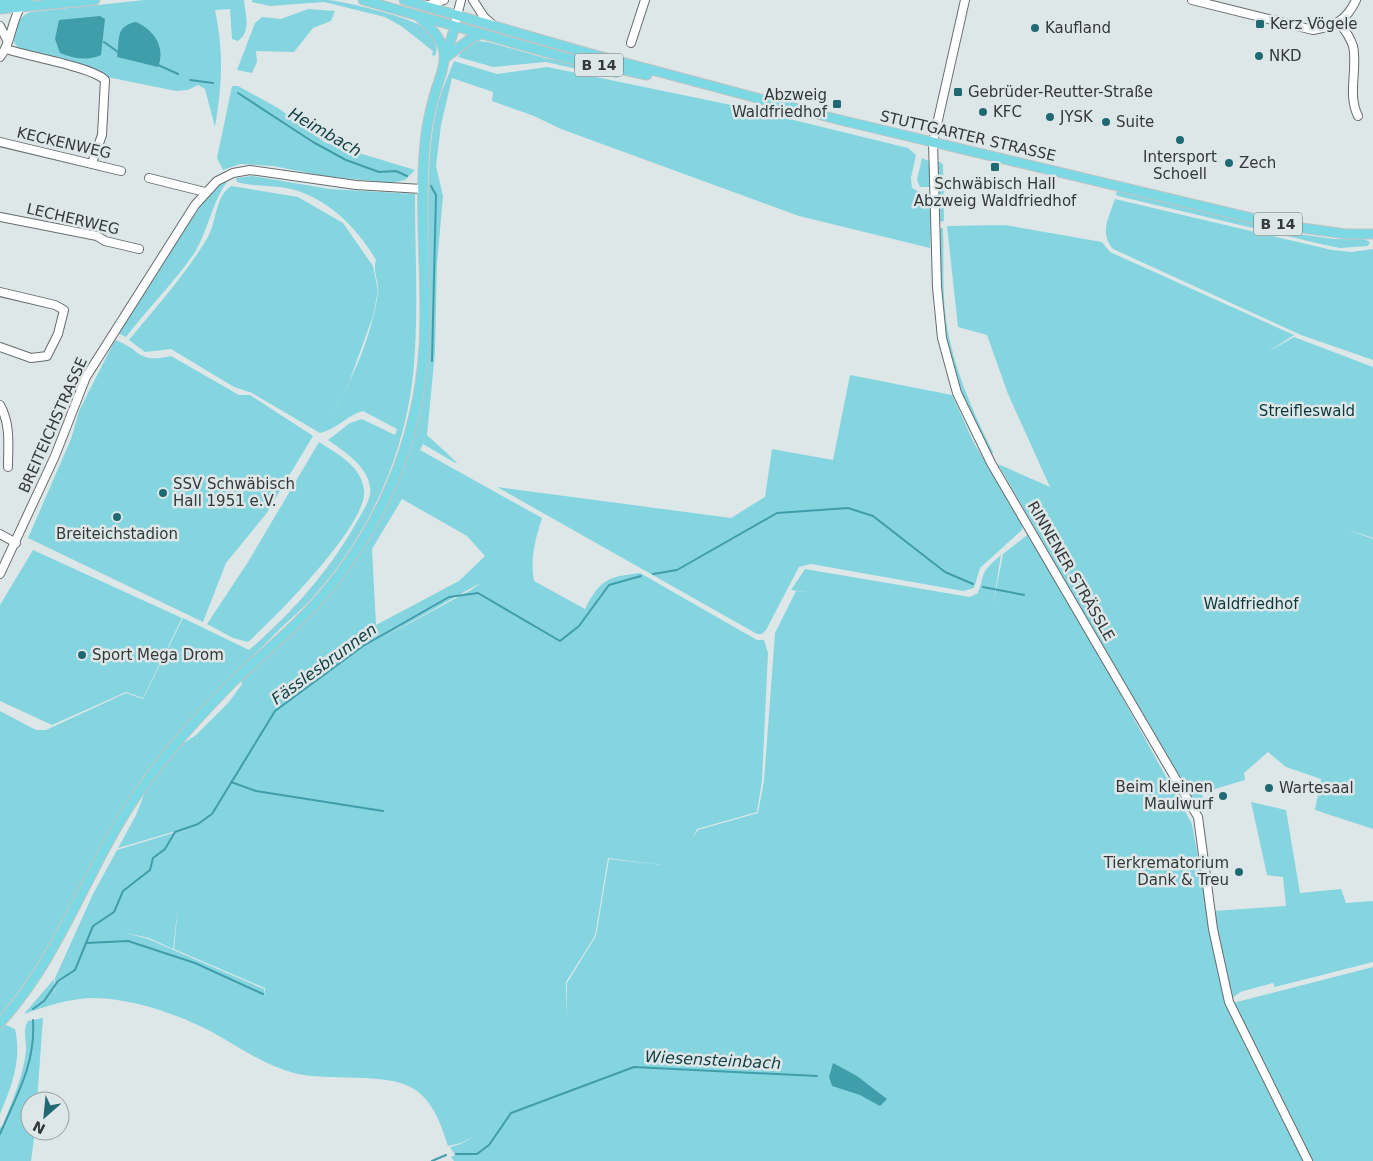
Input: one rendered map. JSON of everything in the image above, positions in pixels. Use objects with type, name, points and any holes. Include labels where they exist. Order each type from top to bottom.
[{"type":"main road","points":[[0,2],[28,0]]},
{"type":"main road","points":[[0,9],[96,0]]},
{"type":"main road","name":"STUTTGARTER STRASSE","points":[[363,0],[418,16],[453,30],[481,34],[567,58],[745,96]]},
{"type":"main road","name":"STUTTGARTER STRASSE","points":[[404,0],[745,96],[933,142],[1306,229],[1346,234],[1373,234]]},
{"type":"main road","points":[[418,16],[433,30],[446,55]]},
{"type":"main road","points":[[0,1023],[41,971],[110,841],[142,788],[194,724],[233,682],[299,621],[330,586],[359,547],[386,498],[400,462],[414,416],[422,369],[425,321],[422,189],[424,151],[429,116],[453,30]]},
{"type":"main road","points":[[446,55],[481,34]]},
{"type":"street","points":[[424,6],[444,0]]},
{"type":"street","points":[[453,30],[461,0]]},
{"type":"street","points":[[473,0],[484,17],[495,27]]},
{"type":"street","points":[[631,43],[645,0]]},
{"type":"street","points":[[933,142],[965,0]]},
{"type":"street","points":[[1192,0],[1313,30],[1330,28],[1339,22],[1350,12],[1356,0]]},
{"type":"street","points":[[0,57],[7,45],[14,18],[20,8]]},
{"type":"street","points":[[1339,22],[1349,36],[1353,48],[1353,103],[1358,116]]},
{"type":"street","points":[[0,26],[7,45]]},
{"type":"street","points":[[7,45],[101,76],[105,80],[102,135],[92,164]]},
{"type":"street","name":"KECKENWEG","points":[[0,142],[121,171]]},
{"type":"street","name":"RINNENER STRÄSSLE","points":[[933,142],[937,287],[942,338],[957,393],[992,463],[1198,817],[1213,929],[1229,1002],[1308,1161]]},
{"type":"street","name":"BREITEICHSTRASSE","points":[[0,574],[16,543],[54,456],[86,377],[188,215],[205,192],[227,175],[250,170],[356,185],[422,189]]},
{"type":"street","points":[[149,178],[205,192]]},
{"type":"street","name":"LECHERWEG","points":[[0,217],[97,236],[105,241],[139,249]]},
{"type":"street","points":[[0,292],[55,305],[64,310],[58,334],[46,356],[31,358],[0,348]]},
{"type":"street","points":[[0,405],[6,416],[9,434],[8,467]]},
{"type":"street","points":[[0,534],[16,543]]},
{"type":"green space","points":[[145,0],[244,0],[246,27],[245,32],[238,41],[232,39],[230,9],[215,10],[220,40],[221,69],[215,127],[205,89],[198,85],[188,90],[176,91],[107,77],[19,50],[14,42],[20,20],[25,14],[30,12]]},
{"type":"green space","points":[[252,0],[328,0],[348,3],[412,21],[428,31],[434,38],[435,56],[432,55],[433,51],[401,26],[385,17],[324,2],[270,6],[252,2]]},
{"type":"green space","points":[[308,9],[335,11],[331,21],[313,28],[294,52],[256,51],[257,62],[252,73],[237,70],[255,23],[262,17],[281,19]]},
{"type":"green space","points":[[477,41],[488,42],[545,58],[614,72],[620,75],[617,78],[546,62],[493,67],[458,57],[463,48]]},
{"type":"green space","points":[[454,61],[497,74],[547,67],[741,107],[908,148],[916,155],[911,178],[912,188],[932,199],[930,248],[799,216],[561,129],[534,116],[492,101],[493,92],[452,78],[441,125],[436,166],[443,196],[437,264],[435,352],[427,435],[457,464],[423,444],[420,450],[542,518],[534,549],[534,581],[585,609],[595,591],[606,581],[620,576],[640,573],[757,640],[764,640],[768,653],[762,781],[757,812],[697,829],[693,838],[698,830],[758,813],[764,781],[775,633],[796,591],[814,593],[791,590],[805,569],[970,597],[978,593],[985,572],[1001,555],[993,605],[1003,554],[1031,532],[1192,824],[1225,1005],[1373,967],[1373,1161],[454,1161],[451,1157],[455,1155],[450,1147],[461,1144],[476,1135],[461,1143],[448,1146],[436,1114],[427,1100],[414,1089],[402,1084],[373,1078],[308,1076],[283,1070],[183,1018],[154,1008],[124,1001],[94,998],[76,999],[24,1014],[54,979],[55,999],[55,978],[93,894],[117,850],[183,830],[186,833],[183,829],[118,848],[136,815],[149,782],[175,749],[196,735],[229,702],[242,684],[241,681],[287,637],[330,590],[368,538],[398,481],[410,436],[425,333],[428,290],[430,149],[439,101]],"holes":[[[402,499],[467,536],[485,556],[459,581],[376,625],[372,549]],[[482,582],[471,590],[377,641]],[[608,858],[662,865],[609,859],[596,936],[567,983],[567,1019],[566,982],[595,936]],[[178,906],[174,949],[265,988],[264,996],[264,989],[148,939],[122,932],[149,938],[173,949]]]},
{"type":"green space","points":[[232,86],[238,86],[278,108],[326,143],[415,170],[405,180],[391,183],[324,176],[273,166],[240,164],[223,170],[217,158]]},
{"type":"green space","points":[[922,158],[929,161],[932,187],[920,187],[917,180]]},
{"type":"green space","points":[[938,161],[943,164],[944,221],[939,222]]},
{"type":"green space","points":[[252,176],[330,189],[415,194],[415,353],[408,406],[401,436],[380,494],[351,548],[310,600],[210,699],[146,773],[108,833],[41,958],[22,987],[0,1015],[0,711],[36,730],[46,730],[126,693],[143,699],[183,618],[249,650],[281,621],[310,589],[348,537],[369,499],[370,487],[364,472],[354,459],[328,440],[350,423],[362,419],[395,435],[397,429],[363,411],[320,433],[252,393],[234,387],[171,349],[145,352],[129,340],[199,251],[211,230],[219,202],[231,186],[298,197],[343,223],[373,266],[378,291],[375,269],[376,260],[369,248],[341,216],[305,193],[291,189],[250,185],[237,182],[236,178]],"holes":[[[377,294],[375,310],[366,342],[349,382],[373,316]]]},
{"type":"green space","points":[[230,178],[219,196],[195,252],[126,337],[118,333],[118,328],[208,195],[218,184]]},
{"type":"green space","points":[[1117,190],[1298,234],[1334,239],[1364,239],[1370,242],[1368,246],[1340,248],[1325,245],[1122,197],[1116,195]]},
{"type":"green space","points":[[1115,199],[1332,250],[1352,252],[1373,249],[1373,360],[1301,335],[1113,249],[1107,237],[1106,225]]},
{"type":"green space","points":[[1005,225],[1102,242],[1110,252],[1294,335],[1266,353],[1294,337],[1373,367],[1373,538],[1346,529],[1373,539],[1373,829],[1315,810],[1321,779],[1286,767],[1268,752],[1244,773],[1245,780],[1201,793],[1208,808],[1198,812],[998,464],[1050,487],[1008,394],[987,335],[958,327],[947,226]]},
{"type":"green space","points":[[940,228],[943,228],[946,320],[953,355],[964,388],[993,452],[992,456],[958,387],[945,343],[940,300]]},
{"type":"green space","name":"SSV Schwäbisch Hall 1951 e.V.","points":[[115,340],[145,357],[160,358],[171,356],[239,395],[250,395],[313,436],[266,514],[226,563],[203,622],[28,538],[71,439],[79,411]]},
{"type":"green space","points":[[850,375],[952,395],[974,443],[1023,524],[1022,530],[980,568],[974,588],[963,591],[811,564],[799,567],[766,630],[762,634],[757,634],[497,487],[731,518],[765,497],[772,449],[833,460]]},
{"type":"green space","points":[[319,442],[347,461],[358,474],[364,490],[362,505],[336,547],[318,570],[278,613],[248,642],[233,638],[207,624],[248,562]]},
{"type":"green space","name":"Sport Mega Drom","points":[[33,550],[182,618],[143,698],[126,692],[52,725],[0,701],[0,605]]},
{"type":"green space","points":[[1251,802],[1286,810],[1300,893],[1341,889],[1346,903],[1373,901],[1373,962],[1275,987],[1273,983],[1240,992],[1234,997],[1229,994],[1213,911],[1286,906],[1283,877],[1267,875]]},
{"type":"green space","points":[[43,1018],[38,1091],[20,1091],[20,1141],[34,1141],[31,1161],[0,1161],[0,1128],[3,1125],[17,1089],[22,1070],[26,1051],[25,1032],[28,1021]]},
{"type":"green space","points":[[4,1024],[15,1029],[17,1051],[15,1072],[0,1114],[0,1028]]},
{"type":"shaded area","points":[[100,16],[105,19],[101,55],[91,58],[80,58],[60,53],[55,39],[59,20]]},
{"type":"shaded area","points":[[136,22],[153,34],[157,40],[160,53],[158,67],[117,57],[122,30],[129,24]]},
{"type":"shaded area","points":[[833,1063],[857,1076],[887,1099],[880,1106],[860,1095],[832,1086],[829,1077]]},
{"type":"waterway","name":"Heimbach","points":[[104,42],[118,52]]},
{"type":"waterway","name":"Heimbach","points":[[158,65],[178,74]]},
{"type":"waterway","name":"Heimbach","points":[[190,80],[213,83]]},
{"type":"waterway","name":"Heimbach","points":[[238,93],[313,142],[346,160],[379,172],[396,171],[407,176]]},
{"type":"waterway","name":"Heimbach","points":[[431,186],[436,195],[432,361]]},
{"type":"waterway","name":"Fässlesbrunnen","points":[[653,574],[677,570],[777,513],[848,508],[873,516],[945,572],[973,584]]},
{"type":"waterway","name":"Fässlesbrunnen","points":[[33,1009],[44,1001],[58,981],[75,970],[93,926],[114,912],[123,891],[150,870],[153,858],[165,849],[175,832],[198,824],[212,814],[275,711],[363,646],[449,597],[478,593],[560,641],[579,626],[609,585],[641,576]]},
{"type":"waterway","name":"Fässlesbrunnen","points":[[983,587],[1024,595]]},
{"type":"waterway","points":[[231,782],[256,791],[383,811]]},
{"type":"waterway","points":[[86,943],[128,941],[195,963],[263,994]]},
{"type":"waterway","name":"Fässlesbrunnen","points":[[0,1134],[24,1079],[31,1051],[33,1020]]},
{"type":"waterway","name":"Wiesensteinbach","points":[[456,1154],[477,1154],[489,1145],[511,1113],[634,1067],[817,1076]]},
{"type":"waterway","name":"Wiesensteinbach","points":[[432,1161],[446,1155]]},
{"type":"place","name":"Kerz Vögele","points":[[1260,24]]},
{"type":"place","name":"Kaufland","points":[[1035,28]]},
{"type":"place","name":"NKD","points":[[1259,56]]},
{"type":"place","name":"Gebrüder-Reutter-Straße","points":[[958,92]]},
{"type":"place","name":"Abzweig Waldfriedhof","points":[[837,104]]},
{"type":"place","name":"KFC","points":[[983,112]]},
{"type":"place","name":"JYSK","points":[[1050,117]]},
{"type":"place","name":"Suite","points":[[1106,122]]},
{"type":"place","name":"Intersport Schoell","points":[[1180,140]]},
{"type":"place","name":"Zech","points":[[1229,163]]},
{"type":"place","name":"Schwäbisch Hall Abzweig Waldfriedhof","points":[[995,167]]},
{"type":"place","name":"SSV Schwäbisch Hall 1951 e.V.","points":[[163,493]]},
{"type":"place","name":"Breiteichstadion","points":[[117,517]]},
{"type":"place","name":"Sport Mega Drom","points":[[82,655]]},
{"type":"place","name":"Wartesaal","points":[[1269,788]]},
{"type":"place","name":"Beim kleinen Maulwurf","points":[[1223,796]]},
{"type":"place","name":"Tierkrematorium Dank & Treu","points":[[1239,872]]},
{"type":"park label","name":"Streifleswald","points":[[1307,411]]},
{"type":"park label","name":"Waldfriedhof","points":[[1251,604]]}]
